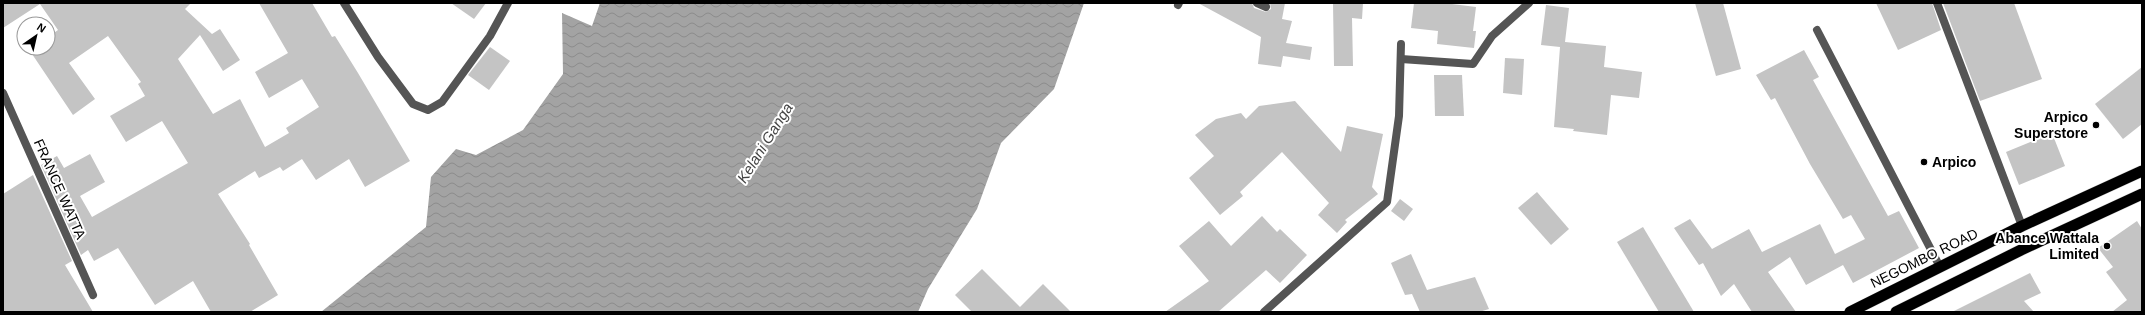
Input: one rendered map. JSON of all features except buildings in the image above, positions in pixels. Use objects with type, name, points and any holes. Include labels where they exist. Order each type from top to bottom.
[{"type":"highway","name":"NEGOMBO ROAD","points":[[1850,312],[2022,226],[2142,171]]},
{"type":"highway","points":[[1896,312],[2021,250],[2142,194]]},
{"type":"street","points":[[344,3],[378,57],[413,104],[428,110],[442,102],[490,36],[508,3]]},
{"type":"street","points":[[1257,3],[1266,7]]},
{"type":"street","points":[[1400,59],[1473,64],[1492,36],[1529,3]]},
{"type":"street","points":[[1937,3],[2022,226]]},
{"type":"street","points":[[1817,30],[1940,267]]},
{"type":"street","points":[[1264,312],[1387,202],[1399,116],[1401,44]]},
{"type":"street","name":"FRANCE WATTA","points":[[3,93],[93,295]]},
{"type":"water","name":"Kelani Ganga","points":[[600,3],[1084,3],[1054,89],[1001,143],[977,209],[928,289],[918,312],[321,312],[426,227],[431,177],[456,149],[476,155],[523,130],[563,74],[562,13],[592,26]]},
{"type":"place","name":"Arpico Superstore","points":[[2096,125]]},
{"type":"place","name":"Arpico","points":[[1924,162]]},
{"type":"place","name":"Abance Wattala Limited","points":[[2107,246]]}]
